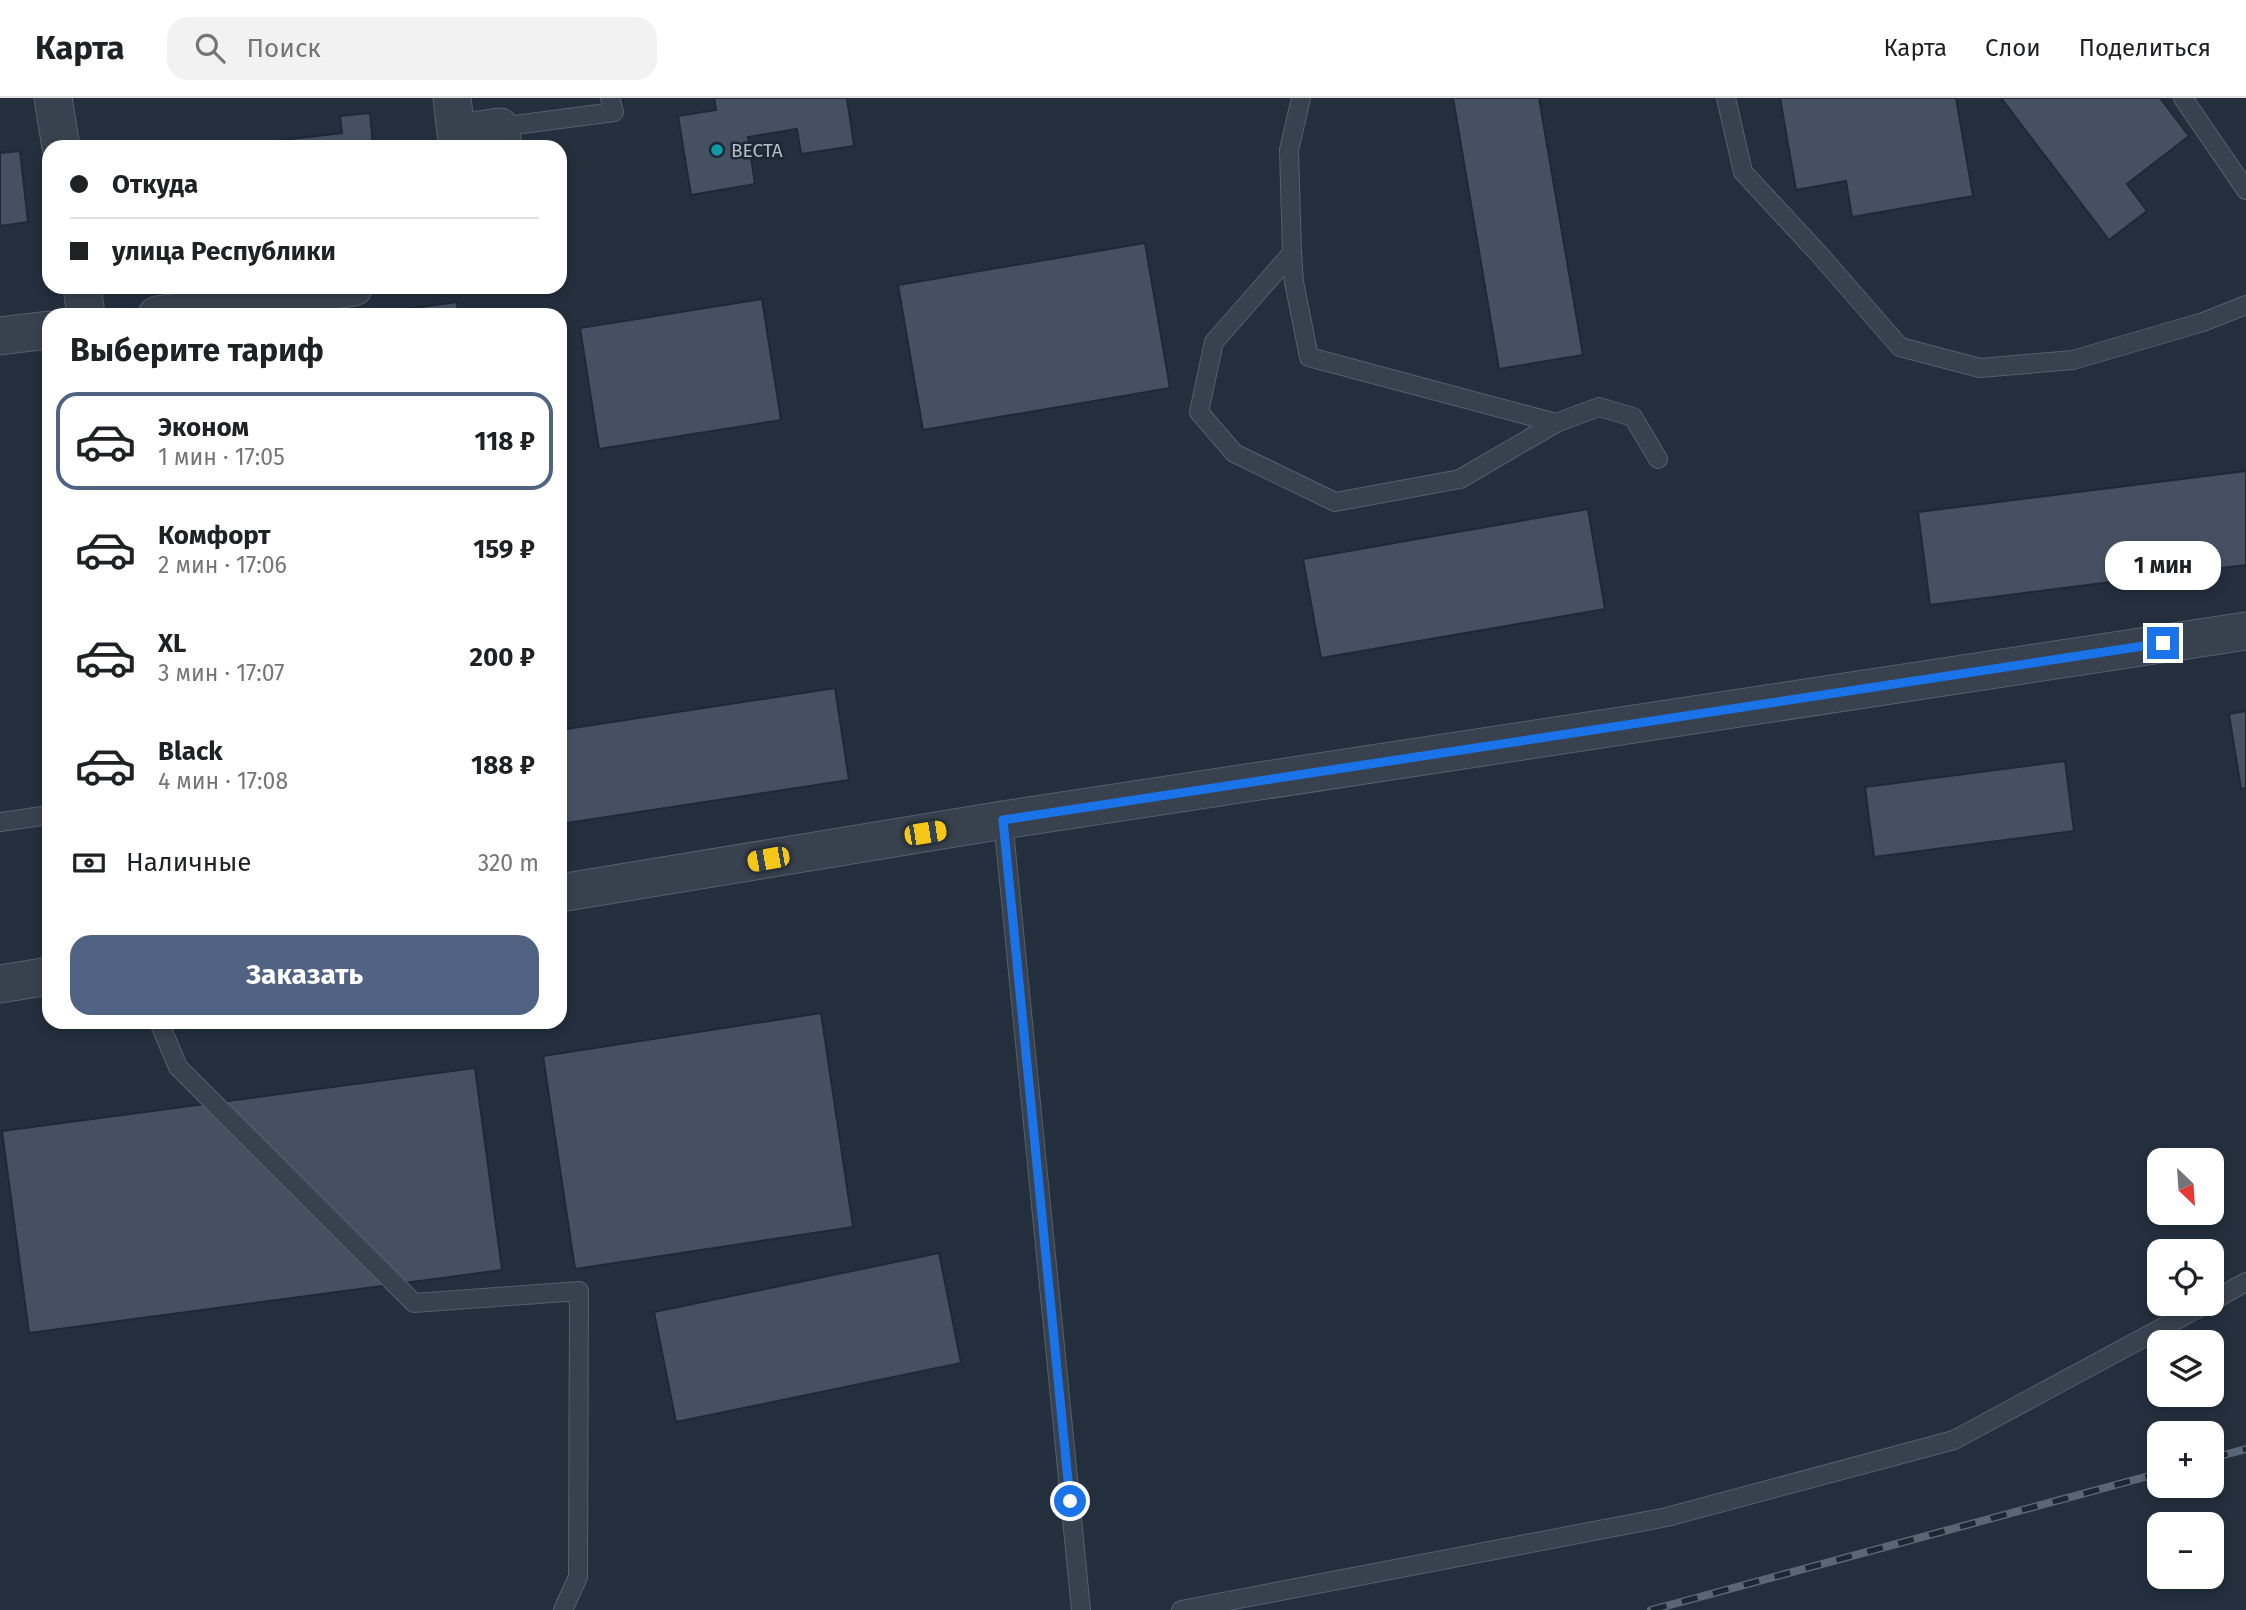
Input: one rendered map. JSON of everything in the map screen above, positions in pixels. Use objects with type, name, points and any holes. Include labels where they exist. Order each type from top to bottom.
[{"type":"street","points":[[53,98],[60,140]]},
{"type":"street","points":[[452,98],[456,133],[501,137]]},
{"type":"street","points":[[206,308],[305,294]]},
{"type":"street","points":[[0,336],[42,331]]},
{"type":"street","points":[[567,891],[1003,820],[2246,631]]},
{"type":"street","points":[[0,984],[42,977]]},
{"type":"lane","points":[[501,137],[614,112],[610,98]]},
{"type":"lane","points":[[1301,98],[1289,150],[1292,253],[1294,282],[1309,357],[1556,423]]},
{"type":"lane","points":[[1726,98],[1743,172],[1900,347],[1980,368],[2073,360],[2203,322],[2246,305]]},
{"type":"lane","points":[[2183,98],[2246,190]]},
{"type":"lane","points":[[1292,253],[1214,342],[1199,412],[1234,453],[1335,502],[1460,479],[1556,423],[1599,407],[1633,417],[1658,459]]},
{"type":"lane","points":[[0,822],[42,816]]},
{"type":"lane","points":[[1003,820],[1081,1610]]},
{"type":"lane","points":[[162,1029],[178,1067],[414,1303],[579,1292],[578,1577],[563,1610]]},
{"type":"lane","points":[[2224,1294],[2246,1282]]},
{"type":"lane","points":[[1181,1610],[1668,1517],[1954,1440],[2184,1316]]},
{"type":"building","name":"ВЕСТА","points":[[714,98],[847,98],[854,146],[801,154],[797,129],[748,137],[755,184],[691,195],[678,116],[716,110]]},
{"type":"building","points":[[1453,98],[1539,98],[1583,355],[1499,369]]},
{"type":"building","points":[[1780,98],[1956,98],[1973,196],[1852,217],[1846,181],[1796,190]]},
{"type":"building","points":[[2001,98],[2160,98],[2189,136],[2127,184],[2147,211],[2109,240]]},
{"type":"building","points":[[370,113],[372,140],[282,140],[342,133],[340,116]]},
{"type":"building","points":[[20,151],[28,222],[0,226],[0,153]]},
{"type":"building","points":[[1145,243],[1170,388],[923,430],[898,285]]},
{"type":"building","points":[[762,299],[781,420],[599,449],[580,328]]},
{"type":"building","points":[[457,302],[457,308],[414,308]]},
{"type":"building","points":[[2246,471],[2246,565],[1930,605],[1918,512]]},
{"type":"building","points":[[1588,509],[1605,609],[1321,658],[1303,559]]},
{"type":"building","points":[[835,688],[849,780],[567,823],[567,729]]},
{"type":"building","points":[[2246,711],[2246,788],[2241,789],[2229,714]]},
{"type":"building","points":[[2065,761],[2074,831],[1874,857],[1865,787]]},
{"type":"building","points":[[821,1013],[853,1227],[575,1269],[543,1056]]},
{"type":"building","points":[[475,1068],[502,1270],[29,1333],[2,1131]]},
{"type":"building","points":[[939,1253],[961,1363],[676,1422],[654,1312]]},
{"type":"railway","points":[[2224,1455],[2246,1449]]},
{"type":"railway","points":[[1651,1610],[2147,1476]]},
{"type":"place","name":"ВЕСТА","points":[[717,150]]},
{"type":"route","points":[[1070,1501],[1003,820],[2163,643]]}]
